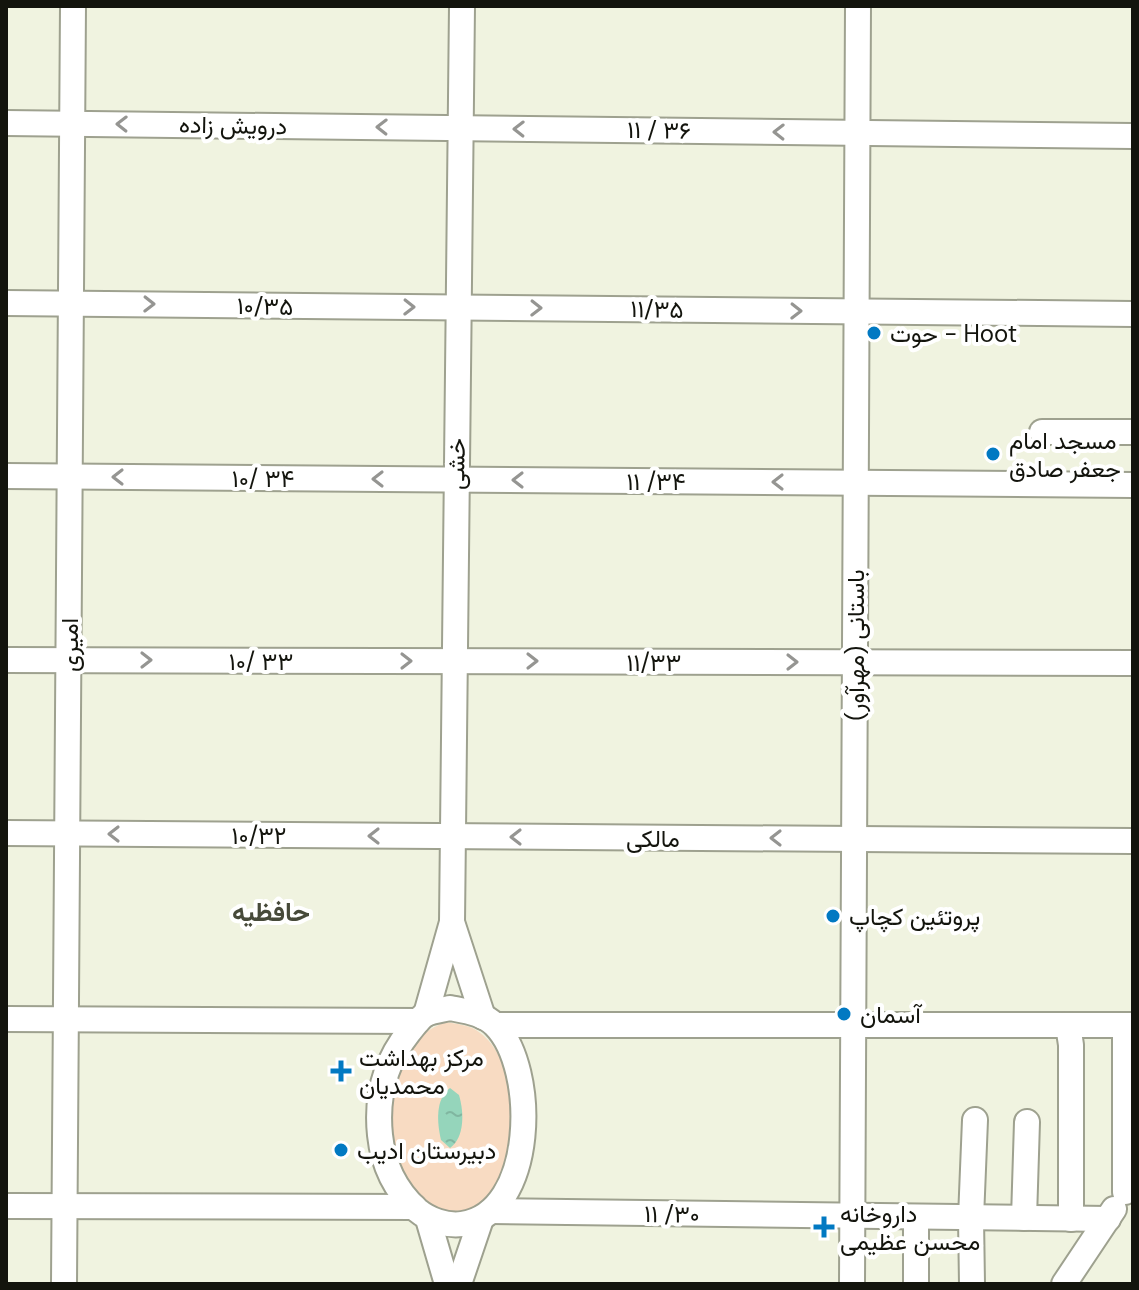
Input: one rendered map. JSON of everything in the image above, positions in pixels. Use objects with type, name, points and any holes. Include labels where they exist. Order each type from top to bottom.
[{"type":"street","name":"امیری","points":[[64,1284],[73,6]]},
{"type":"street","name":"خشی","points":[[422,1018],[452,922],[462,6]]},
{"type":"street","name":"باستانی (مهرآور)","points":[[852,1284],[858,6]]},
{"type":"street","name":"درویش زاده","points":[[6,123],[460,128]]},
{"type":"street","name":"۱۱ / ۳۶","points":[[460,128],[1133,136]]},
{"type":"street","name":"۱۰/۳۵","points":[[6,303],[458,307]]},
{"type":"street","name":"۱۱/۳۵","points":[[458,307],[1133,314]]},
{"type":"street","points":[[1042,432],[1133,432]]},
{"type":"street","name":"۱۰/ ۳۴","points":[[6,476],[456,480]]},
{"type":"street","name":"۱۱ /۳۴","points":[[456,480],[1133,485]]},
{"type":"street","name":"۱۰/ ۳۳","points":[[6,660],[454,661]]},
{"type":"street","name":"۱۱/۳۳","points":[[454,661],[1133,663]]},
{"type":"street","name":"۱۰/۳۲","points":[[6,833],[452,836]]},
{"type":"street","name":"مالکی","points":[[452,836],[1133,841]]},
{"type":"street","name":"خشی","points":[[452,922],[490,1021]]},
{"type":"street","points":[[6,1019],[422,1018],[450,1008],[490,1021],[1129,1025],[1129,1186],[1064,1284]]},
{"type":"street","points":[[422,1018],[393,1056],[384,1076],[380,1130],[385,1164],[421,1213],[447,1284]]},
{"type":"street","points":[[459,1284],[486,1215],[511,1180],[522,1144],[524,1123],[518,1071],[506,1042],[490,1021]]},
{"type":"street","points":[[1068,1025],[1071,1045],[1071,1219]]},
{"type":"street","points":[[972,1284],[975,1120]]},
{"type":"street","points":[[1024,1218],[1027,1122]]},
{"type":"street","points":[[6,1206],[421,1213],[456,1225],[486,1215]]},
{"type":"street","name":"۱۱ /۳۰","points":[[486,1215],[1108,1219]]},
{"type":"street","points":[[916,1217],[916,1284]]},
{"type":"shaded area","points":[[447,1022],[473,1028],[491,1044],[502,1061],[512,1106],[508,1152],[493,1190],[472,1212],[452,1214],[441,1213],[419,1200],[404,1177],[395,1148],[392,1117],[396,1085],[406,1057],[423,1035]]},
{"type":"water","points":[[450,1088],[459,1095],[462,1116],[461,1131],[450,1148],[441,1140],[438,1119],[442,1098]]},
{"type":"place","name":"حوت - Hoot","points":[[874,333]]},
{"type":"place","name":"مسجد امام جعفر صادق","points":[[993,454]]},
{"type":"place","name":"پروتئین کچاپ","points":[[833,916]]},
{"type":"place","name":"آسمان","points":[[844,1014]]},
{"type":"place","name":"مرکز بهداشت محمدیان","points":[[341,1071]]},
{"type":"place","name":"دبیرستان ادیب","points":[[341,1150]]},
{"type":"place","name":"داروخانه محسن عظیمی","points":[[824,1227]]},
{"type":"district","name":"حافظیه","points":[[271,912]]}]
